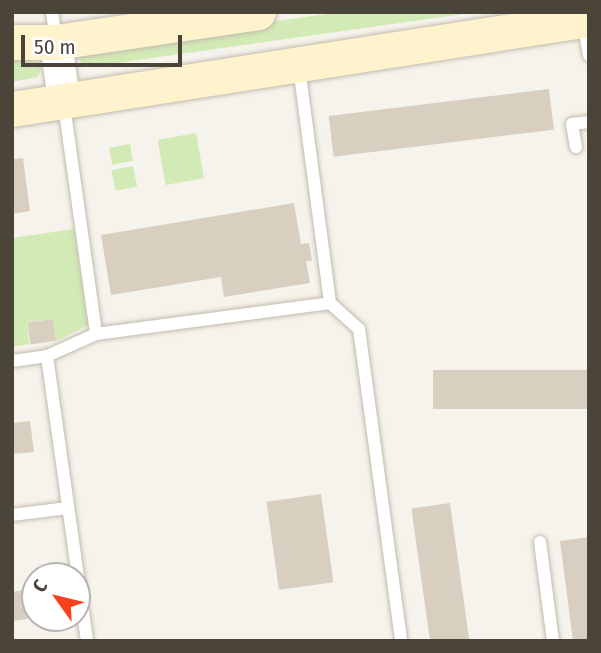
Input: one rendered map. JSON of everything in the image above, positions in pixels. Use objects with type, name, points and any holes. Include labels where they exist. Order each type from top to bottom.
[{"type":"main road","points":[[12,42],[54,27],[258,12]]},
{"type":"main road","points":[[12,109],[586,20]]},
{"type":"street","points":[[54,27],[64,101]]},
{"type":"lane","points":[[586,20],[589,55]]},
{"type":"lane","points":[[299,64],[330,303],[359,329],[401,641]]},
{"type":"lane","points":[[64,101],[96,334]]},
{"type":"lane","points":[[576,147],[572,124],[589,122]]},
{"type":"lane","points":[[12,361],[47,356],[96,334],[330,303]]},
{"type":"lane","points":[[47,356],[87,641]]},
{"type":"lane","points":[[12,515],[68,508]]},
{"type":"lane","points":[[540,542],[553,641]]},
{"type":"green space","points":[[341,12],[478,12],[88,67],[82,65],[79,59],[86,48]]},
{"type":"green space","points":[[12,59],[38,62],[41,69],[38,77],[12,82]]},
{"type":"green space","points":[[196,133],[204,178],[166,185],[158,140]]},
{"type":"green space","points":[[130,144],[133,161],[112,164],[109,148]]},
{"type":"green space","points":[[133,166],[137,187],[115,191],[111,170]]},
{"type":"green space","points":[[74,229],[88,325],[56,341],[53,319],[27,322],[29,344],[12,347],[12,238]]},
{"type":"building","points":[[549,89],[554,130],[334,157],[329,116]]},
{"type":"building","points":[[23,158],[30,211],[12,214],[12,159]]},
{"type":"building","points":[[294,203],[301,244],[309,243],[312,261],[306,261],[310,283],[224,297],[221,277],[111,295],[101,235]]},
{"type":"building","points":[[53,319],[56,341],[30,344],[27,323]]},
{"type":"building","points":[[433,370],[589,370],[589,409],[433,409]]},
{"type":"building","points":[[30,421],[34,452],[12,454],[12,423]]},
{"type":"building","points":[[321,494],[333,582],[279,590],[267,502]]},
{"type":"building","points":[[450,503],[469,641],[430,641],[411,508]]},
{"type":"building","points":[[589,537],[589,641],[573,641],[560,541]]},
{"type":"building","points":[[21,590],[21,620],[12,621],[12,592]]}]
